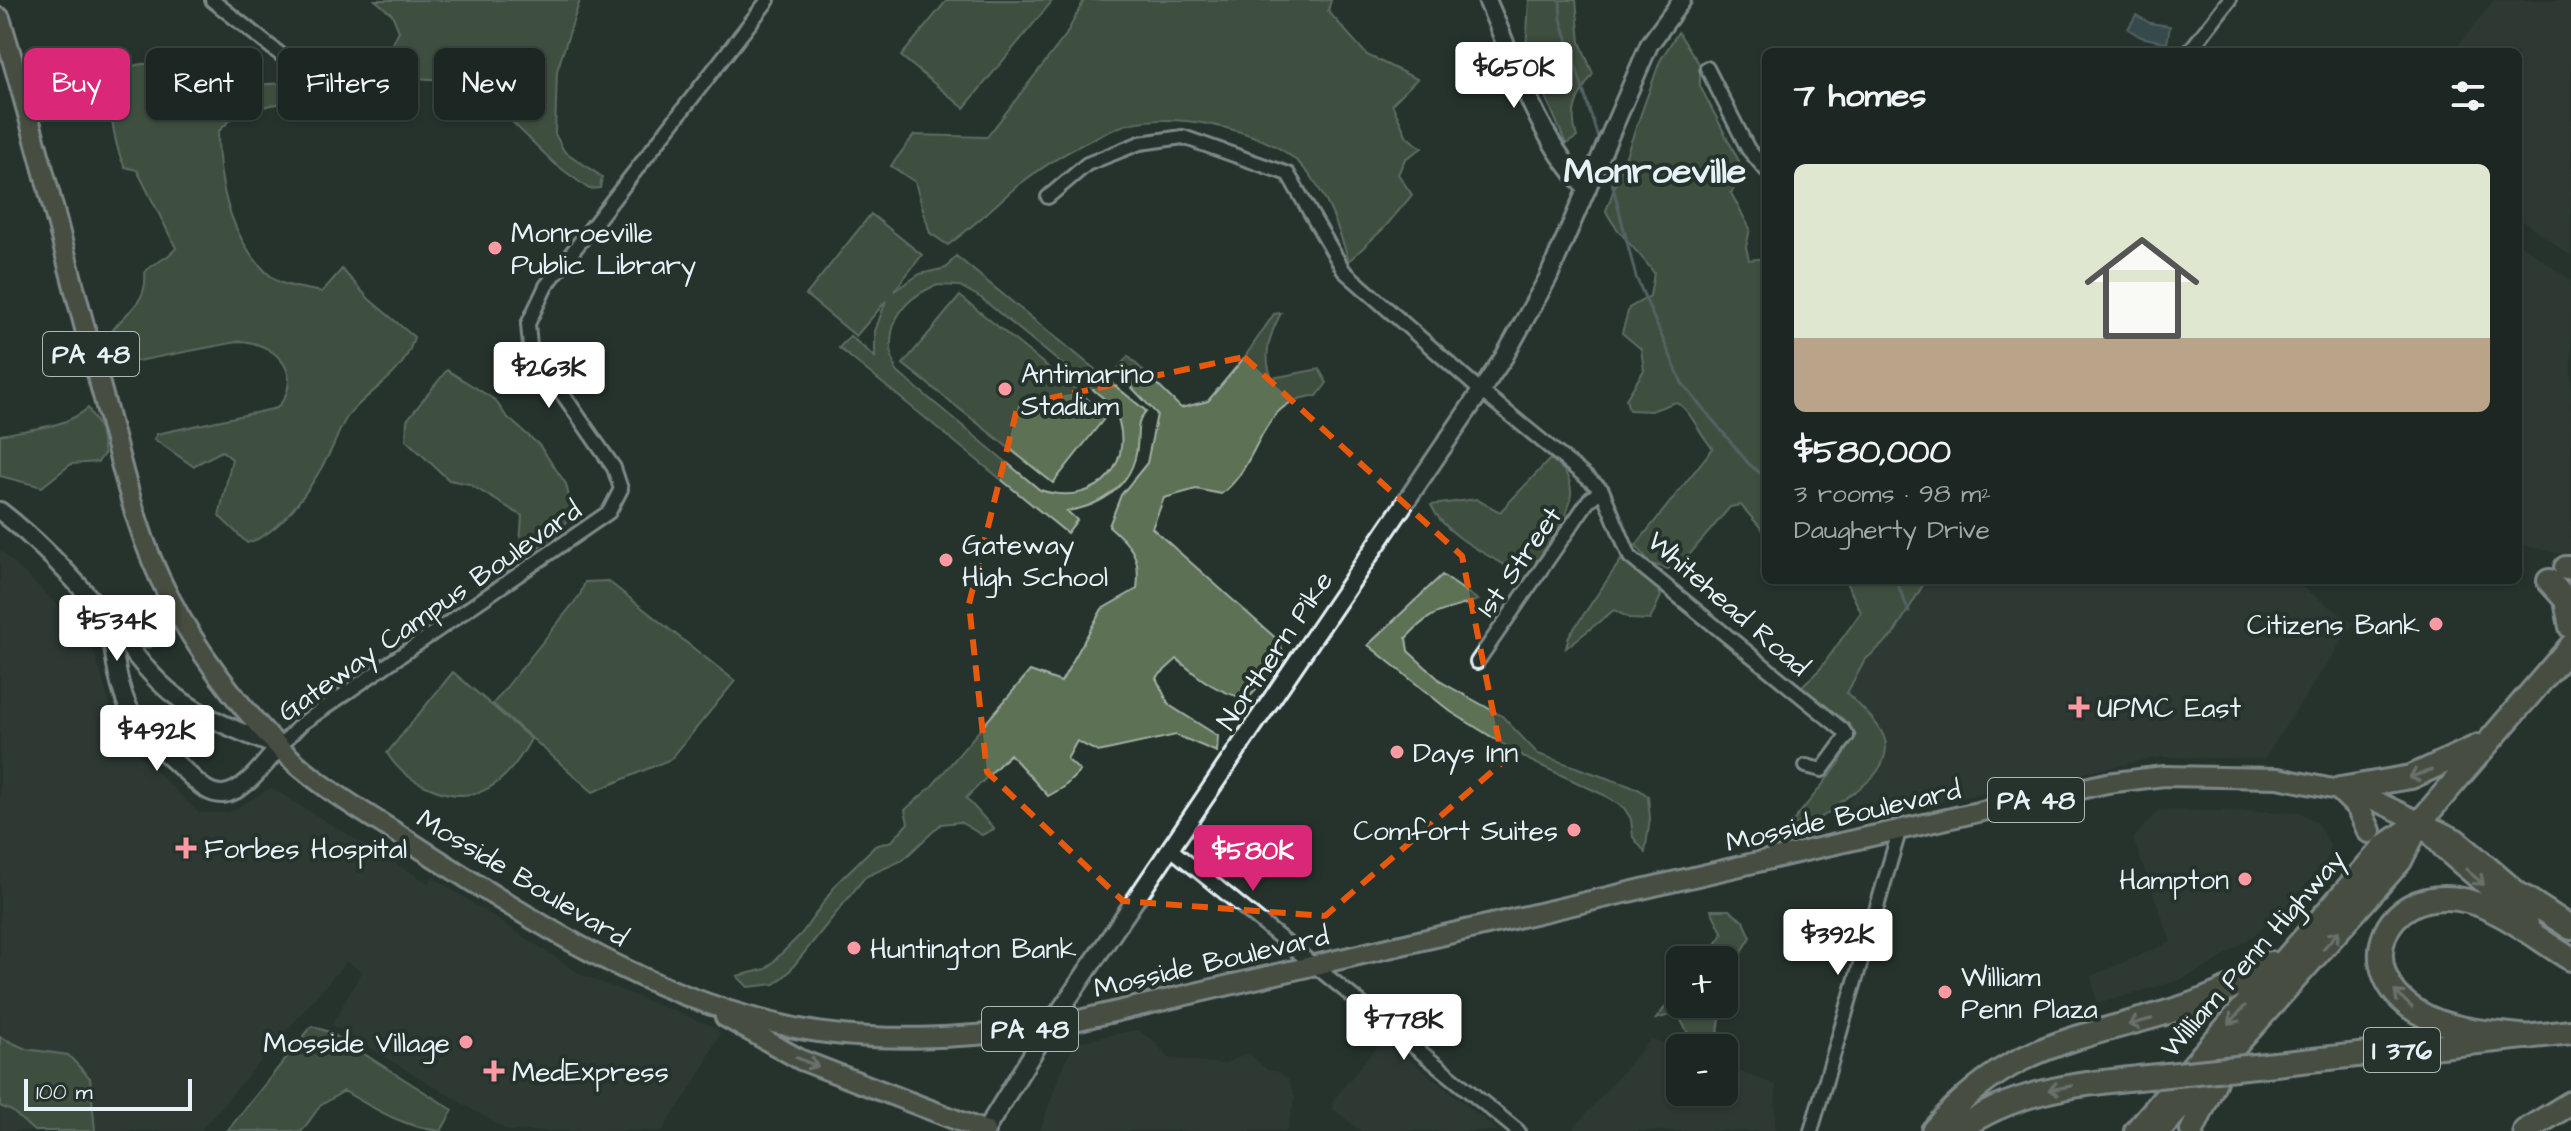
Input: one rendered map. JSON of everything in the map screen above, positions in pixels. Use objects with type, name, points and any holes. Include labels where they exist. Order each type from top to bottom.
[{"type":"highway","points":[[2562,572],[2571,637]]},
{"type":"highway","name":"William Penn Highway","points":[[2159,1131],[2400,861],[2420,822],[2571,637]]},
{"type":"highway","points":[[2340,789],[2424,773],[2490,740]]},
{"type":"highway","points":[[2340,789],[2358,807],[2369,831]]},
{"type":"highway","name":"William Penn Highway","points":[[2136,1131],[2384,847],[2420,822]]},
{"type":"highway","points":[[2525,898],[2571,928]]},
{"type":"highway","points":[[2529,1037],[2448,1025],[2410,1006],[2390,987],[2383,971],[2381,947],[2386,931],[2400,912],[2415,904],[2459,899],[2488,909],[2571,958]]},
{"type":"highway","points":[[1933,1131],[1964,1098],[2010,1065],[2063,1043],[2199,1004],[2256,974],[2307,935]]},
{"type":"highway","name":"I 376","points":[[1957,1131],[1992,1109],[2035,1093],[2138,1078],[2571,1032]]},
{"type":"highway","points":[[2192,1131],[2234,1048]]},
{"type":"highway","points":[[2525,1131],[2571,1103]]},
{"type":"main road","points":[[1487,0],[1563,163],[1587,189]]},
{"type":"main road","name":"Northern Pike","points":[[985,1131],[1049,1027],[1481,391],[1548,278],[1649,45],[1682,0]]},
{"type":"main road","name":"Mosside Boulevard","points":[[0,18],[134,509],[168,596],[205,655],[279,747],[345,799],[544,929],[606,962],[701,1003],[798,1029],[880,1036],[996,1034],[1049,1027],[2107,783],[2164,776],[2243,775],[2340,789],[2386,803],[2457,839],[2571,939]]},
{"type":"main road","points":[[3,514],[70,574],[109,621],[154,676],[182,700],[226,726],[279,747],[231,792],[214,793],[205,789],[152,742],[126,708],[118,682],[109,621]]},
{"type":"main road","points":[[122,637],[141,640],[156,633],[166,616],[168,596]]},
{"type":"main road","points":[[2420,822],[2446,852],[2571,958]]},
{"type":"main road","points":[[2366,868],[2369,831]]},
{"type":"main road","points":[[701,1003],[801,1060],[985,1131]]},
{"type":"street","points":[[212,0],[278,52]]},
{"type":"street","name":"Gateway Campus Boulevard","points":[[279,747],[301,724],[609,512],[621,489],[614,468],[530,347],[528,324],[546,286],[768,0]]},
{"type":"street","points":[[2192,48],[2229,0]]},
{"type":"street","points":[[1707,68],[1748,149],[1762,165]]},
{"type":"street","name":"Whitehead Road","points":[[1048,197],[1087,164],[1140,143],[1183,137],[1288,174],[1311,208],[1344,271],[1481,391],[1602,490],[1630,557],[1843,730],[1847,736],[1822,770],[1806,766]]},
{"type":"street","name":"1st Street","points":[[1477,662],[1589,500],[1602,490]]},
{"type":"street","points":[[1811,1131],[1899,832]]},
{"type":"street","points":[[1171,849],[1518,1131]]},
{"type":"highlighted area","points":[[1244,357],[1462,556],[1503,762],[1325,916],[1123,901],[987,772],[969,604],[1018,405]]},
{"type":"shaded area","points":[[2494,0],[2571,0],[2571,256],[2522,220],[2522,48],[2456,48]]},
{"type":"shaded area","points":[[2522,246],[2571,280],[2571,556],[2522,545]]},
{"type":"shaded area","name":"Forbes Hospital","points":[[0,550],[88,634],[120,736],[199,813],[230,812],[271,788],[428,883],[433,877],[582,975],[717,1028],[720,1033],[697,1079],[662,1131],[508,1131],[332,1025],[362,971],[346,962],[200,1131],[0,1131]]},
{"type":"shaded area","name":"UPMC East","points":[[1924,584],[2297,584],[2354,623],[2264,759],[2160,757],[1844,822],[1849,801],[1876,775],[1881,731],[1847,693],[1865,660],[1893,635]]},
{"type":"shaded area","points":[[2159,810],[2300,812],[2317,823],[2330,845],[2327,859],[2279,917],[2211,965],[2179,980],[2097,1004],[2091,976],[2171,942],[2133,838]]},
{"type":"shaded area","points":[[1137,1030],[1154,1041],[1168,1058],[1223,1064],[1249,1053],[1267,1070],[1278,1072],[1288,1079],[1295,1097],[1287,1131],[1040,1131],[1063,1065],[1076,1042]]},
{"type":"shaded area","points":[[1651,1039],[1666,1045],[1666,1106],[1738,1106],[1738,1071],[1776,1085],[1775,1131],[1571,1131]]},
{"type":"shaded area","points":[[1380,1043],[1392,1045],[1498,1131],[1361,1131],[1333,1109],[1333,1100]]},
{"type":"green space","points":[[375,0],[580,0],[557,71],[555,134],[564,151],[602,177],[600,188],[589,189],[555,164],[510,120],[545,120],[545,48],[434,48],[434,79],[418,78],[418,48],[389,48],[399,31],[392,14]]},
{"type":"green space","points":[[947,0],[1053,0],[964,108],[901,56]]},
{"type":"green space","points":[[1084,0],[1331,0],[1328,11],[1367,55],[1417,79],[1392,104],[1407,137],[1422,148],[1405,159],[1398,174],[1412,195],[1385,227],[1349,261],[1336,222],[1317,185],[1300,164],[1284,151],[1263,140],[1213,125],[1186,121],[1137,122],[1091,140],[1040,170],[948,245],[930,233],[915,182],[891,166],[914,135],[987,137],[1066,35]]},
{"type":"green space","points":[[1529,0],[1576,0],[1580,42],[1593,74],[1574,111],[1577,137],[1566,144],[1526,50]]},
{"type":"green space","points":[[1678,32],[1700,65],[1700,86],[1740,163],[1740,179],[1731,193],[1750,229],[1746,247],[1749,260],[1762,258],[1762,529],[1741,505],[1730,507],[1684,561],[1668,569],[1651,564],[1636,545],[1713,448],[1687,411],[1676,402],[1651,411],[1629,410],[1626,399],[1644,370],[1641,349],[1622,333],[1629,308],[1650,296],[1654,273],[1606,211],[1660,61]]},
{"type":"green space","points":[[146,64],[146,120],[230,120],[218,132],[224,192],[237,231],[259,265],[279,282],[322,292],[342,269],[369,299],[414,337],[395,372],[345,420],[322,466],[295,507],[272,530],[247,543],[219,516],[232,459],[222,451],[193,466],[154,439],[157,434],[277,408],[289,385],[284,364],[267,349],[242,341],[117,365],[105,346],[116,326],[142,295],[145,272],[176,248],[137,170],[125,167],[115,135],[112,120],[130,120],[130,67]]},
{"type":"green space","points":[[278,84],[278,104],[262,107],[262,85]]},
{"type":"green space","points":[[871,214],[922,255],[894,291],[920,274],[946,268],[956,256],[1146,411],[1139,424],[1137,447],[1129,472],[1122,483],[1103,499],[1067,511],[1077,520],[1067,533],[839,348],[850,336],[875,357],[875,331],[886,301],[856,336],[806,295]],"holes":[[[938,285],[960,286],[981,298],[1113,406],[1120,426],[1121,445],[1117,462],[1109,476],[1096,486],[1080,493],[1061,494],[1040,490],[896,371],[891,343],[897,318],[903,308],[924,291]]]},
{"type":"green space","name":"Antimarino Stadium","points":[[960,296],[1107,415],[1053,483],[903,364]]},
{"type":"green space","points":[[1281,313],[1269,345],[1268,361],[1272,378],[1319,369],[1327,383],[1317,396],[1298,399],[1271,420],[1245,467],[1221,494],[1196,489],[1164,498],[1152,528],[1279,641],[1285,657],[1248,699],[1210,684],[1177,659],[1156,678],[1169,705],[1218,736],[1217,752],[1176,735],[1098,752],[1077,741],[1067,759],[1080,771],[1064,787],[1048,796],[1010,754],[966,798],[994,829],[982,835],[960,822],[941,824],[903,860],[865,877],[788,973],[775,984],[748,987],[737,976],[766,969],[802,933],[838,882],[875,846],[892,841],[908,823],[905,810],[932,786],[1030,671],[1061,682],[1102,609],[1137,589],[1138,569],[1134,553],[1109,526],[1121,495],[1147,463],[1157,414],[1116,371],[1128,356],[1181,408],[1208,401],[1244,358],[1274,314]]},
{"type":"green space","points":[[447,370],[495,400],[506,416],[539,445],[566,484],[573,514],[556,535],[532,551],[520,543],[522,516],[469,484],[449,480],[406,440],[407,420]]},
{"type":"green space","points":[[88,408],[100,429],[104,454],[98,462],[71,464],[42,487],[0,476],[0,435],[57,424]]},
{"type":"green space","points":[[1550,459],[1563,469],[1571,494],[1563,520],[1540,559],[1508,567],[1454,533],[1431,505],[1476,499],[1500,512]]},
{"type":"green space","points":[[1621,560],[1657,587],[1661,596],[1650,620],[1631,619],[1614,610],[1566,648],[1569,636]]},
{"type":"green space","points":[[1442,575],[1478,600],[1439,612],[1424,621],[1406,638],[1408,651],[1443,683],[1502,716],[1538,754],[1638,789],[1648,796],[1650,819],[1645,852],[1633,837],[1631,819],[1624,808],[1604,795],[1531,761],[1451,712],[1368,645]]},
{"type":"green space","points":[[608,581],[735,681],[671,759],[593,792],[493,704],[580,595],[585,582]]},
{"type":"green space","points":[[1847,584],[1924,584],[1893,635],[1865,660],[1847,693],[1882,733],[1886,748],[1882,764],[1868,782],[1823,817],[1801,825],[1791,824],[1839,764],[1854,736],[1801,687],[1820,669],[1861,612]]},
{"type":"green space","points":[[453,672],[531,739],[502,778],[477,793],[463,795],[447,794],[417,782],[400,770],[387,753]]},
{"type":"green space","points":[[1711,910],[1729,910],[1744,922],[1751,937],[1738,958],[1738,946],[1715,946],[1723,934]]},
{"type":"green space","points":[[1666,1006],[1666,1016],[1656,1019]]},
{"type":"green space","points":[[1680,1018],[1720,1018],[1718,1034],[1688,1034]]},
{"type":"green space","points":[[312,1026],[329,1032],[453,1110],[441,1131],[403,1122],[344,1091],[320,1106],[302,1131],[227,1131]]},
{"type":"green space","points":[[0,1037],[26,1049],[68,1055],[90,1078],[95,1131],[34,1131],[12,1111],[0,1106]]},
{"type":"water","points":[[2136,15],[2150,23],[2170,26],[2167,43],[2141,37],[2128,29]]},
{"type":"waterway","points":[[1560,0],[1561,19],[1599,141]]},
{"type":"waterway","points":[[1606,159],[1636,277],[1682,383],[1749,464],[1762,475]]},
{"type":"waterway","points":[[1898,584],[1909,612]]},
{"type":"place","name":"Monroeville Public Library","points":[[495,248]]},
{"type":"place","name":"Antimarino Stadium","points":[[1005,389]]},
{"type":"place","name":"Gateway High School","points":[[946,560]]},
{"type":"place","name":"Citizens Bank","points":[[2436,624]]},
{"type":"place","name":"UPMC East","points":[[2079,707]]},
{"type":"place","name":"Days Inn","points":[[1397,752]]},
{"type":"place","name":"Comfort Suites","points":[[1574,830]]},
{"type":"place","name":"Forbes Hospital","points":[[186,848]]},
{"type":"place","name":"Hampton","points":[[2245,879]]},
{"type":"place","name":"Huntington Bank","points":[[854,948]]},
{"type":"place","name":"William Penn Plaza","points":[[1945,992]]},
{"type":"place","name":"Mosside Village","points":[[466,1042]]},
{"type":"place","name":"MedExpress","points":[[494,1071]]},
{"type":"district","name":"Monroeville","points":[[1655,169]]}]
